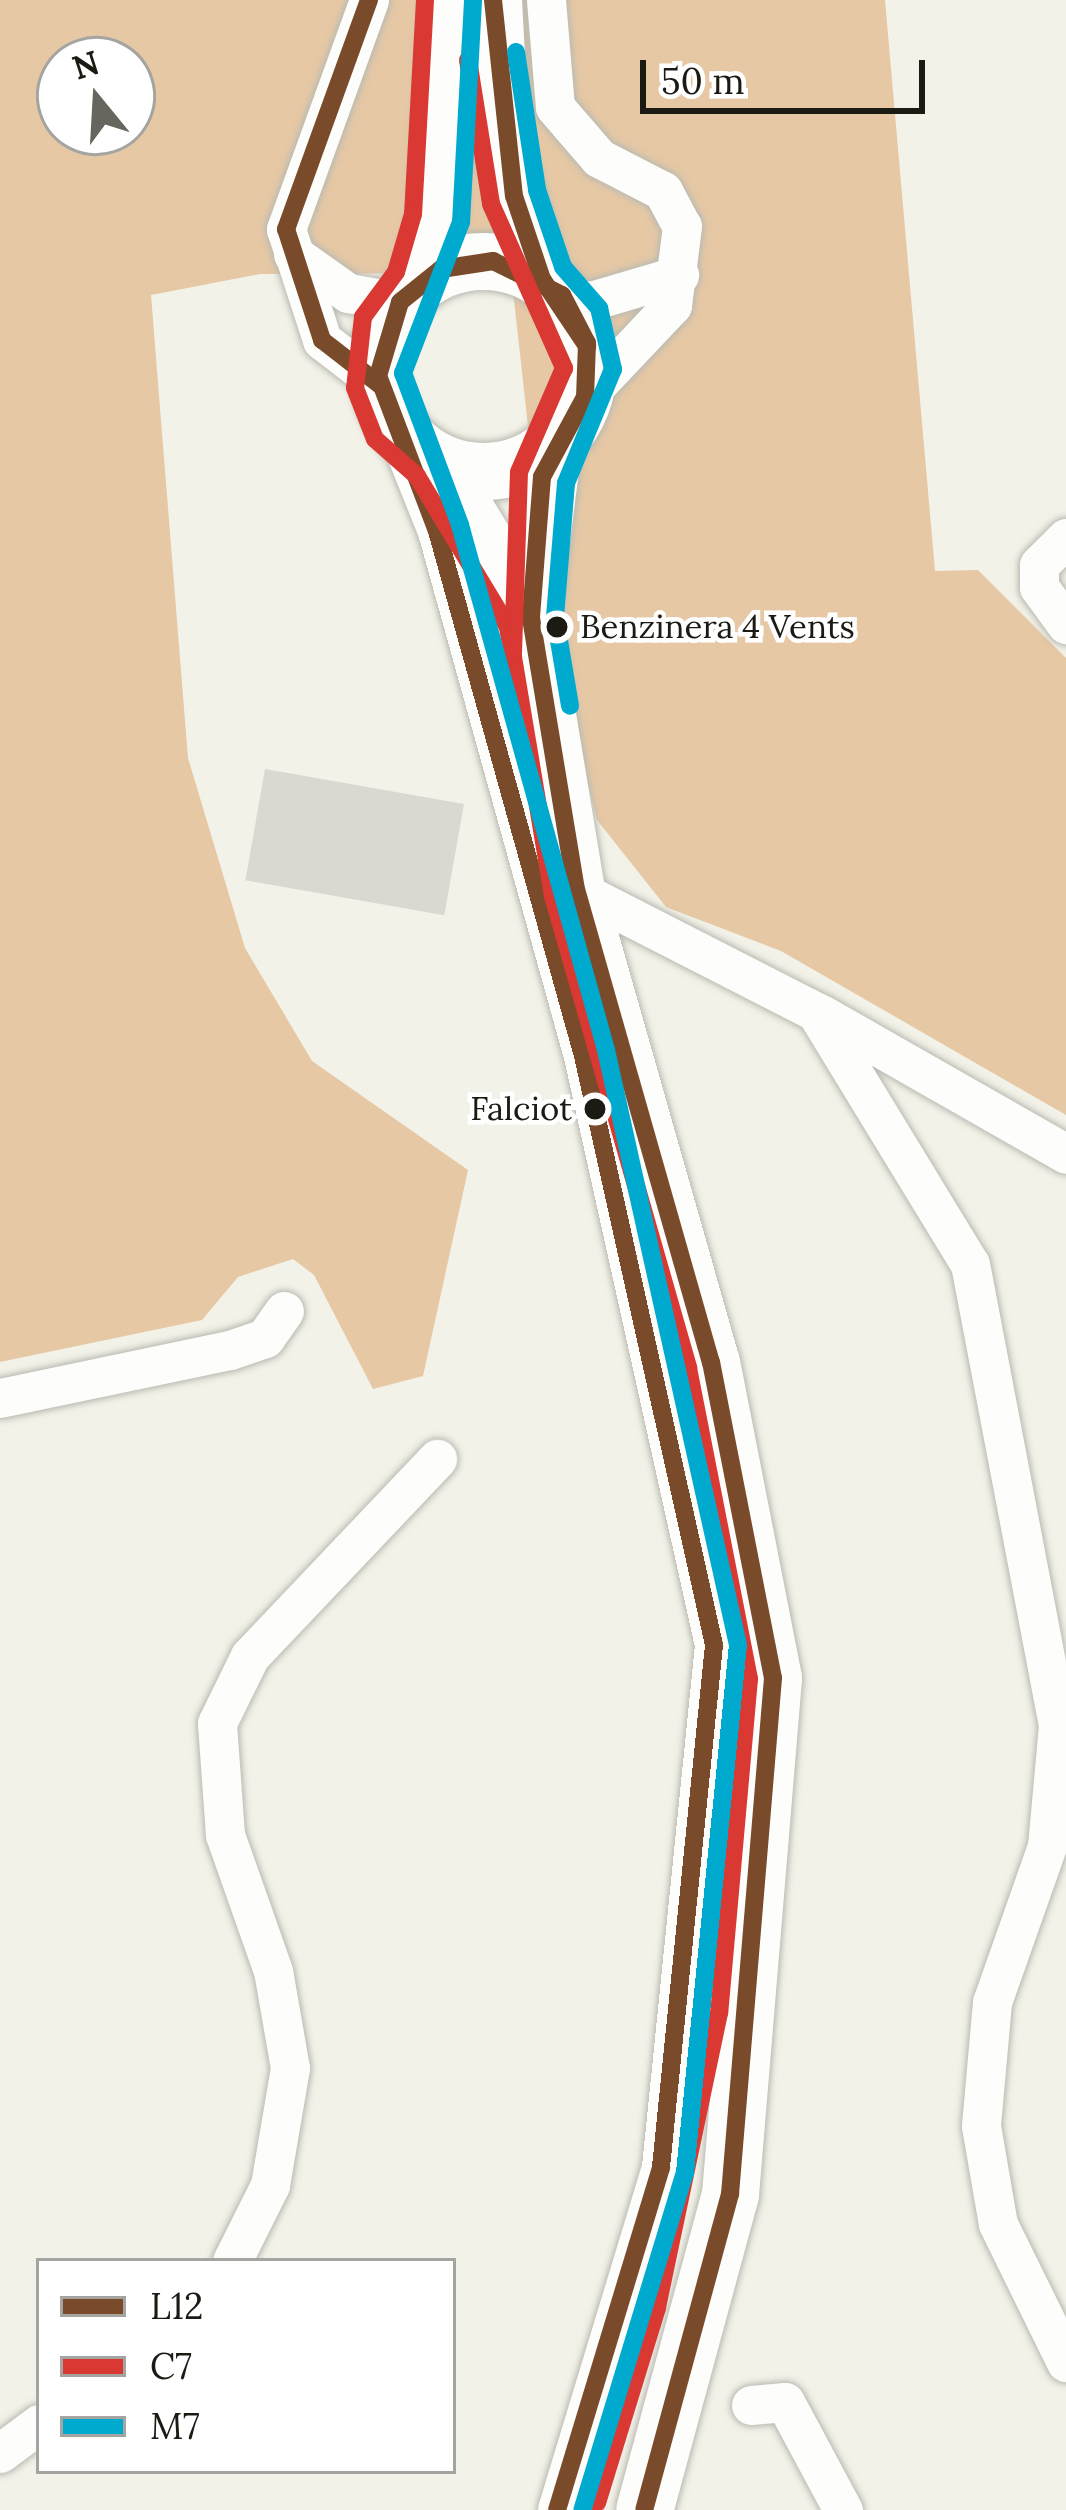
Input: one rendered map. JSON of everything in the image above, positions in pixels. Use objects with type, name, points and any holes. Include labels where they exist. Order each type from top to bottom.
[{"type":"main road","points":[[449,0],[437,218],[409,292],[379,350],[403,423],[531,618]]},
{"type":"main road","points":[[493,0],[501,146],[552,287],[586,343],[585,397],[554,445],[531,618],[576,889],[671,1222],[770,1634],[770,1781],[743,2017],[730,2194],[644,2510]]},
{"type":"main road","points":[[409,292],[493,261],[552,287]]},
{"type":"main road","points":[[403,423],[486,472],[554,445]]},
{"type":"main road","points":[[583,1056],[671,1222]]},
{"type":"main road","points":[[620,2510],[680,2314],[743,2017]]},
{"type":"street","points":[[369,0],[287,213],[292,254],[322,340],[403,423],[437,531],[583,1056],[714,1646],[661,2167],[557,2510]]},
{"type":"street","points":[[546,0],[555,107],[599,158],[663,191],[682,226],[679,274],[660,324],[585,397]]},
{"type":"street","points":[[292,254],[348,293],[409,292]]},
{"type":"street","points":[[552,287],[591,301],[679,274]]},
{"type":"street","points":[[1066,538],[1040,566],[1043,603],[1066,624]]},
{"type":"street","points":[[576,889],[816,1012],[1066,1154]]},
{"type":"street","points":[[816,1012],[952,1224],[985,1325],[1058,1725],[1047,1846],[1047,1906],[992,2002],[981,2126],[1005,2244],[1066,2362]]},
{"type":"street","points":[[0,1398],[230,1350],[265,1338],[284,1311]]},
{"type":"street","points":[[234,2258],[270,2185],[290,2068],[273,1971],[225,1834],[217,1723],[250,1656],[437,1459]]},
{"type":"street","points":[[752,2405],[785,2402],[843,2510]]},
{"type":"street","points":[[0,2453],[36,2426]]},
{"type":"shaded area","points":[[0,0],[885,0],[935,571],[978,570],[1066,658],[1066,1115],[781,951],[666,907],[597,820],[551,633],[511,273],[260,274],[151,295],[188,758],[245,948],[312,1061],[468,1170],[423,1376],[373,1389],[314,1275],[293,1259],[238,1277],[202,1320],[0,1362]]},
{"type":"building","points":[[265,769],[464,804],[444,915],[245,880]]},
{"type":"transit line","name":"L12","points":[[369,0],[286,229],[322,340],[379,384]]},
{"type":"transit line","name":"C7","points":[[425,0],[413,214],[396,272],[363,317],[355,388],[375,439],[417,476],[508,627],[553,896],[688,1368],[749,1679],[719,2013],[657,2308],[597,2503]]},
{"type":"transit line","name":"L12","points":[[493,0],[514,196],[542,279],[587,346]]},
{"type":"transit line","name":"M7","points":[[473,1],[461,222],[403,373],[460,525],[606,1050],[738,1645],[685,2172],[582,2510]]},
{"type":"transit line","name":"M7","points":[[516,52],[537,190],[563,267],[599,308],[613,369],[566,483],[555,617],[570,706]]},
{"type":"transit line","name":"C7","points":[[468,60],[491,204],[564,368],[519,472],[513,656]]},
{"type":"transit line","name":"L12","points":[[557,2510],[661,2167],[714,1645],[583,1056],[437,531],[378,376],[400,302],[441,269],[493,261],[562,295],[587,343],[585,397],[542,477],[531,618],[576,889],[711,1362],[773,1678],[730,2194],[644,2510]]},
{"type":"place","name":"Benzinera 4 Vents","points":[[557,627]]},
{"type":"place","name":"Falciot","points":[[595,1109]]}]
